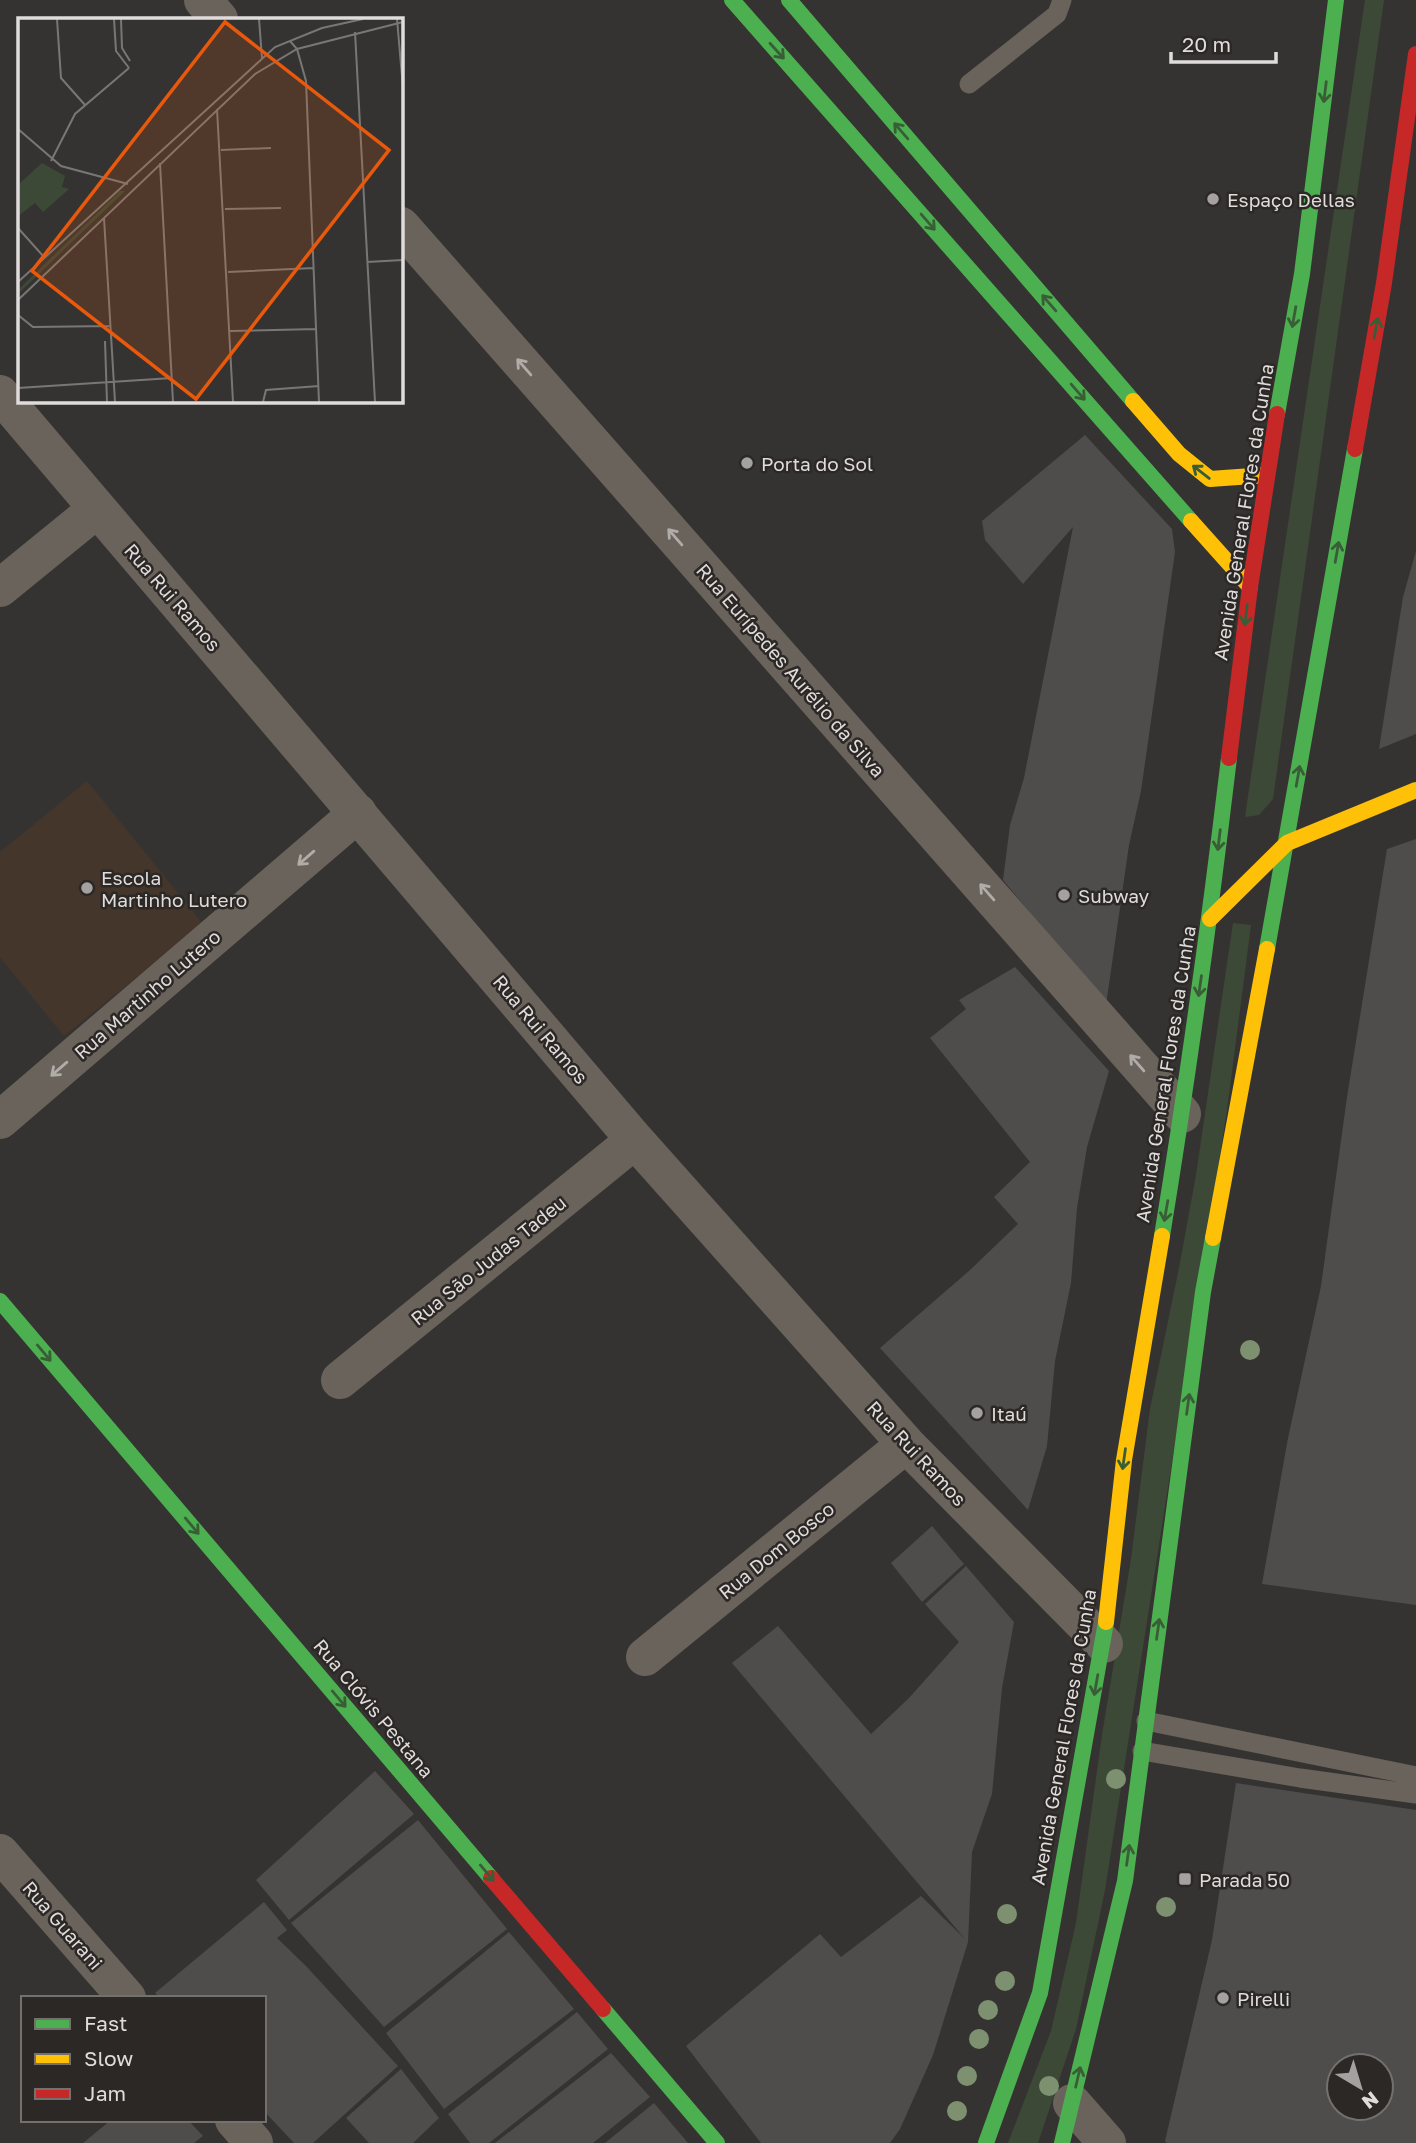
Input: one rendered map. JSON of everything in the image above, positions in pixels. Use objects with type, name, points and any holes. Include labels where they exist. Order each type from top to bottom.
[{"type":"main road","points":[[732,0],[1250,587]]},
{"type":"main road","name":"Avenida General Flores da Cunha","points":[[986,2143],[1040,1993],[1104,1644],[1124,1460],[1182,1114],[1210,919],[1250,587],[1266,475],[1302,274],[1336,0]]},
{"type":"main road","points":[[760,32],[787,6],[1179,454],[1210,479],[1266,475]]},
{"type":"main road","points":[[1062,2143],[1125,1881],[1203,1292],[1287,843],[1384,283],[1410,128],[1416,54]]},
{"type":"main road","points":[[1210,919],[1287,843],[1416,790]]},
{"type":"main road","name":"Rua Clóvis Pestana","points":[[0,1301],[717,2143]]},
{"type":"street","name":"Rua Eurípedes Aurélio da Silva","points":[[402,227],[1182,1114]]},
{"type":"street","name":"Rua Rui Ramos","points":[[0,394],[635,1140],[906,1444],[1104,1644]]},
{"type":"street","points":[[0,588],[97,509]]},
{"type":"street","name":"Rua Martinho Lutero","points":[[0,1120],[358,813]]},
{"type":"street","name":"Rua São Judas Tadeu","points":[[340,1380],[635,1140]]},
{"type":"street","name":"Rua Dom Bosco","points":[[645,1657],[906,1444]]},
{"type":"street","name":"Rua Guarani","points":[[0,1853],[125,1996]]},
{"type":"street","points":[[1072,2103],[1107,2143]]},
{"type":"street","points":[[236,2122],[254,2143]]},
{"type":"lane","points":[[969,84],[1057,14],[1062,0]]},
{"type":"lane","points":[[1146,1721],[1416,1776]]},
{"type":"lane","points":[[1142,1751],[1300,1778],[1416,1794]]},
{"type":"shaded area","name":"Escola Martinho Lutero","points":[[87,781],[203,924],[64,1036],[0,957],[0,852]]},
{"type":"green space","points":[[1365,0],[1384,0],[1273,799],[1259,815],[1245,817]]},
{"type":"green space","points":[[1233,923],[1251,925],[1227,1110],[1105,1890],[1076,2029],[1038,2143],[1008,2143],[1051,2031],[1076,1923],[1102,1735],[1131,1559],[1150,1409],[1196,1175]]},
{"type":"building","points":[[1085,435],[1172,529],[1175,552],[1141,791],[1129,845],[1106,1005],[1003,880],[1010,825],[1024,778],[1073,527],[1023,584],[985,540],[982,521]]},
{"type":"building","points":[[1416,551],[1416,734],[1379,749],[1403,597]]},
{"type":"building","points":[[1416,839],[1416,1605],[1262,1584],[1288,1438],[1321,1286],[1347,1097],[1387,849]]},
{"type":"building","points":[[1015,967],[1109,1071],[1087,1147],[1077,1208],[1071,1283],[1055,1361],[1047,1446],[1028,1510],[880,1348],[970,1270],[1018,1224],[994,1197],[1030,1162],[930,1038],[966,1009],[959,1000]]},
{"type":"building","points":[[932,1526],[964,1564],[922,1602],[891,1563]]},
{"type":"building","points":[[966,1566],[1014,1622],[1002,1688],[992,1794],[972,1852],[968,1942],[933,2055],[900,2129],[890,2143],[761,2143],[686,2046],[820,1934],[841,1957],[921,1896],[965,1939],[732,1663],[778,1626],[871,1734],[909,1698],[959,1642],[925,1604]]},
{"type":"building","points":[[375,1771],[414,1814],[289,1920],[256,1880]]},
{"type":"building","points":[[1236,1783],[1416,1810],[1416,2143],[1165,2141],[1212,1940]]},
{"type":"building","points":[[418,1820],[507,1929],[384,2027],[291,1923]]},
{"type":"building","points":[[264,1902],[287,1930],[277,1938],[398,2066],[313,2143],[294,2143],[266,2113],[266,1996],[158,1996],[155,1993]]},
{"type":"building","points":[[509,1932],[574,2009],[444,2109],[386,2033]]},
{"type":"building","points":[[577,2012],[608,2049],[489,2143],[470,2143],[448,2114]]},
{"type":"building","points":[[611,2053],[650,2097],[593,2143],[495,2143]]},
{"type":"building","points":[[401,2069],[439,2118],[413,2143],[369,2143],[346,2118]]},
{"type":"building","points":[[654,2103],[688,2143],[605,2143]]},
{"type":"building","points":[[109,2122],[190,2122],[203,2136],[194,2143],[83,2143]]},
{"type":"traffic: fast","points":[[732,0],[1191,521]]},
{"type":"traffic: fast","points":[[789,0],[1133,401]]},
{"type":"traffic: fast","points":[[1277,414],[1302,274],[1336,0]]},
{"type":"traffic: fast","points":[[1267,949],[1355,449]]},
{"type":"traffic: fast","points":[[1162,1236],[1198,997],[1229,758]]},
{"type":"traffic: fast","points":[[1062,2143],[1125,1881],[1203,1292],[1213,1238]]},
{"type":"traffic: fast","points":[[0,1301],[491,1878]]},
{"type":"traffic: fast","points":[[986,2143],[1040,1993],[1106,1622]]},
{"type":"traffic: fast","points":[[603,2009],[717,2143]]},
{"type":"traffic: slow","points":[[1133,401],[1179,454],[1210,479],[1266,475]]},
{"type":"traffic: slow","points":[[1191,521],[1250,587]]},
{"type":"traffic: slow","points":[[1287,843],[1416,790]]},
{"type":"traffic: slow","points":[[1210,919],[1287,843]]},
{"type":"traffic: slow","points":[[1213,1238],[1267,949]]},
{"type":"traffic: slow","points":[[1106,1622],[1124,1460],[1162,1236]]},
{"type":"traffic: jam","points":[[1355,449],[1384,283],[1416,54]]},
{"type":"traffic: jam","points":[[1229,758],[1250,587],[1277,414]]},
{"type":"traffic: jam","points":[[491,1878],[603,2009]]},
{"type":"place","name":"Espaço Dellas","points":[[1213,199]]},
{"type":"place","name":"Porta do Sol","points":[[747,463]]},
{"type":"place","name":"Escola Martinho Lutero","points":[[87,888]]},
{"type":"place","name":"Subway","points":[[1064,895]]},
{"type":"place","name":"Itaú","points":[[977,1413]]},
{"type":"place","name":"Parada 50","points":[[1185,1879]]},
{"type":"place","name":"Pirelli","points":[[1223,1998]]}]
